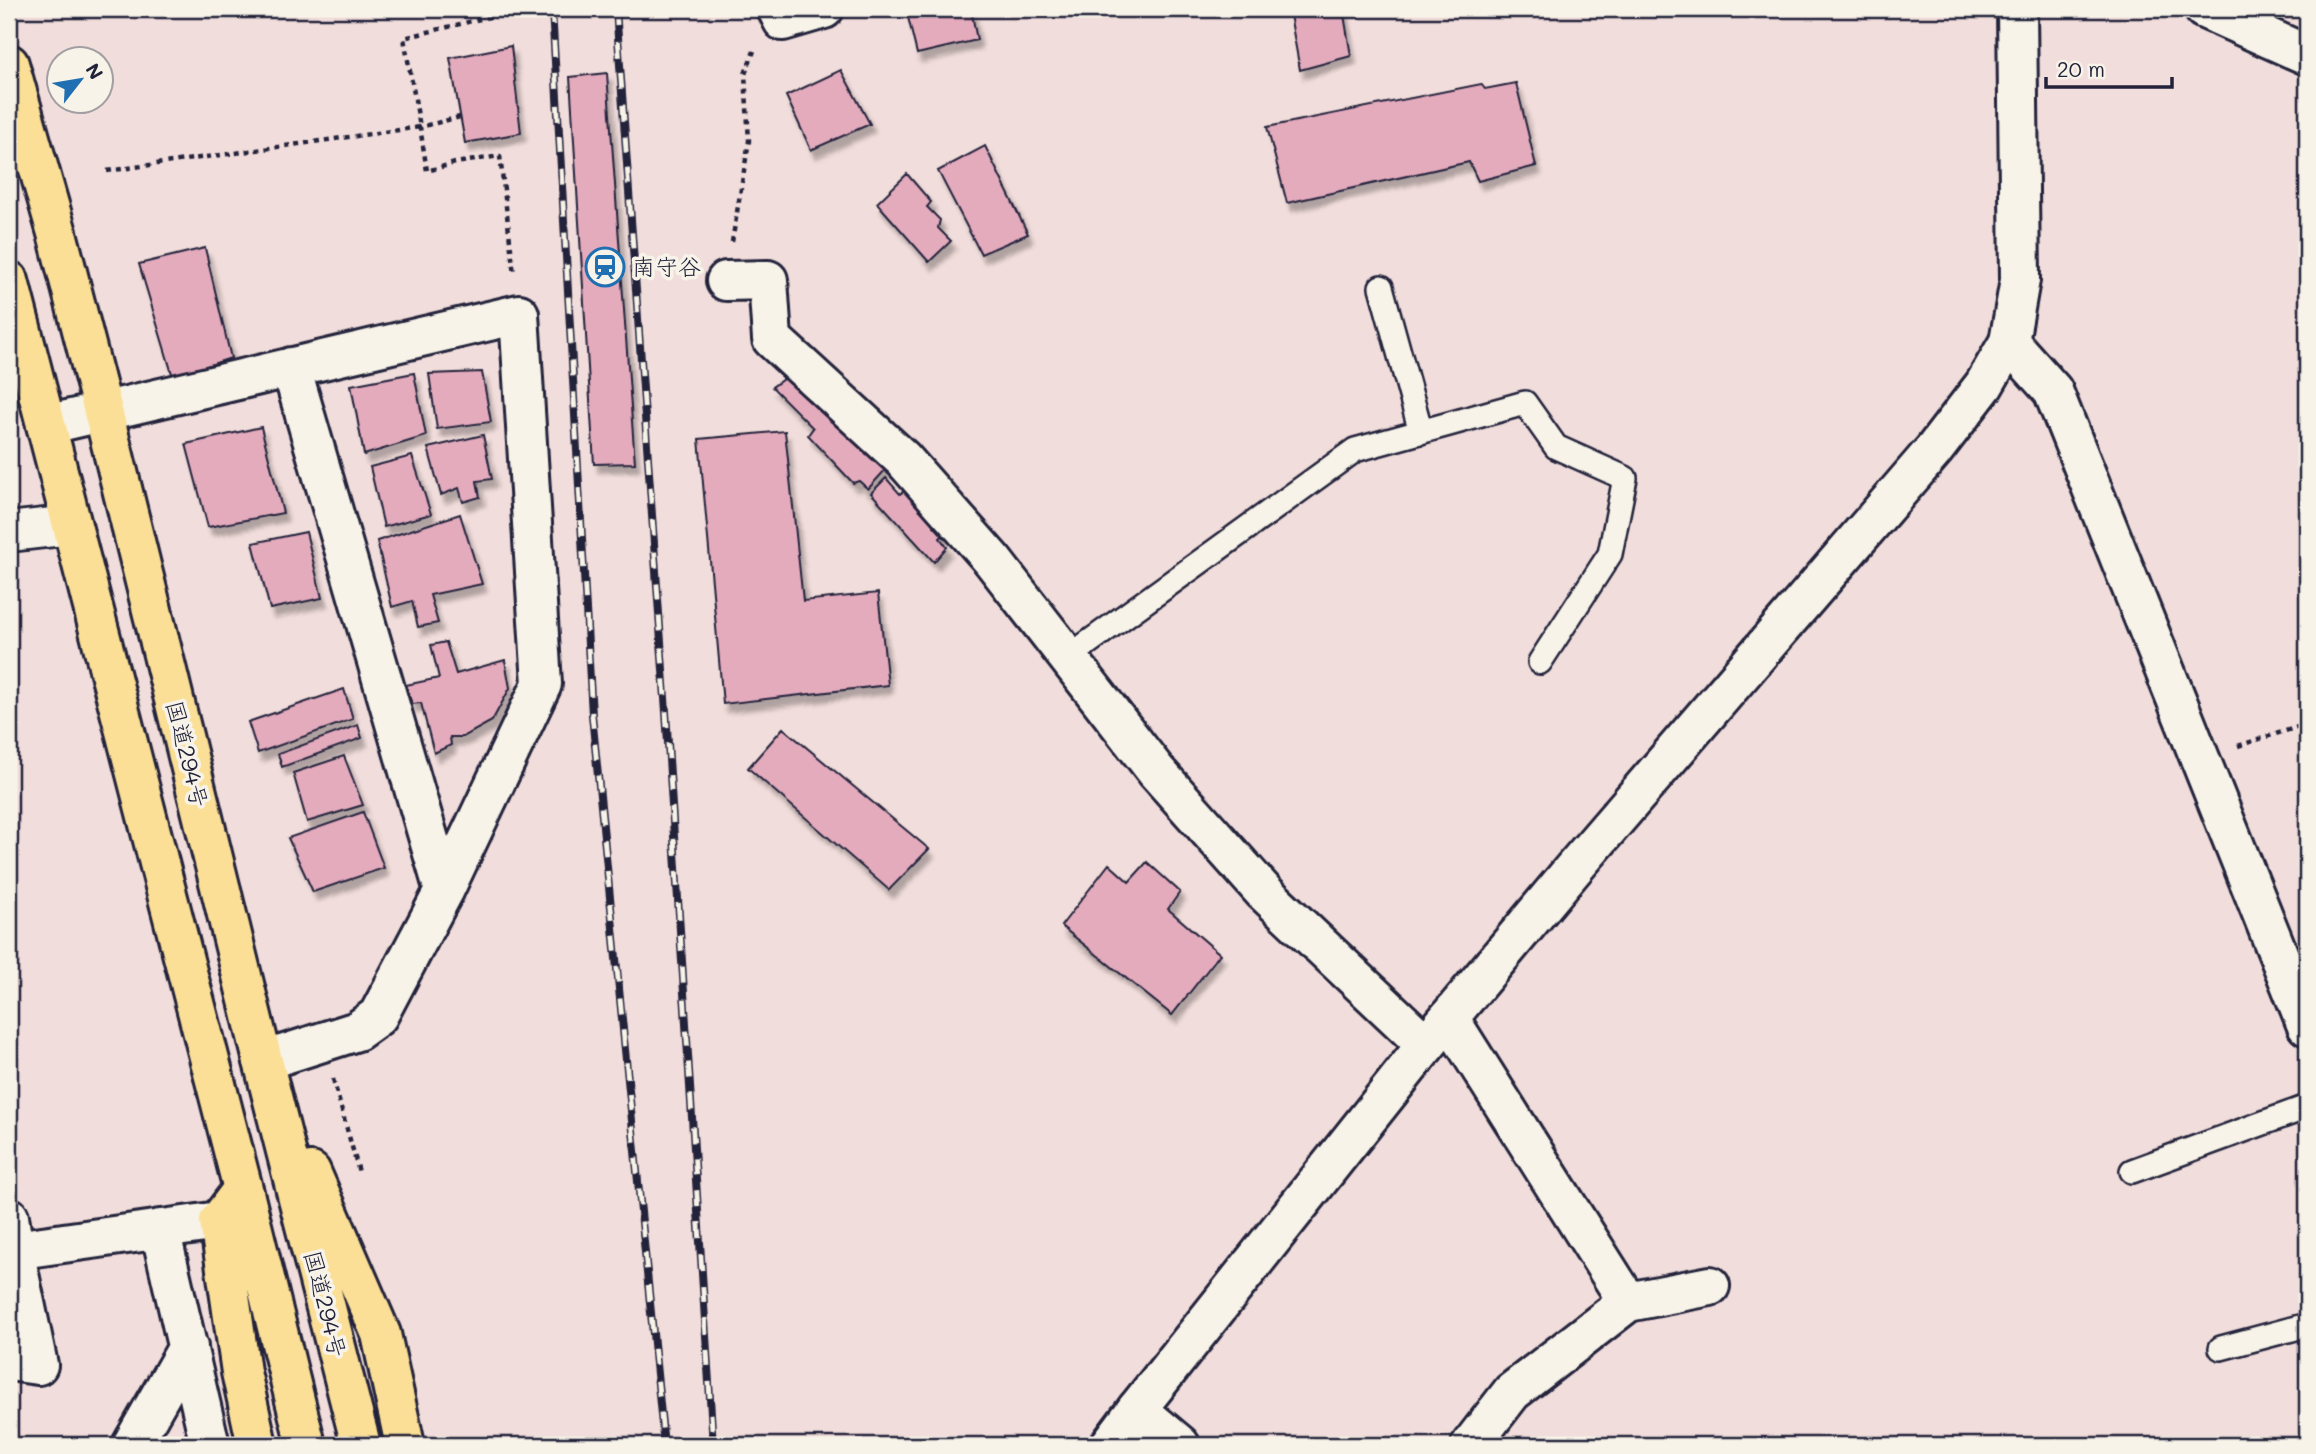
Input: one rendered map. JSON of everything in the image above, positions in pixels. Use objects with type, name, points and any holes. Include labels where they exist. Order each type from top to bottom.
[{"type":"highway","name":"国道294号","points":[[9,64],[57,233],[103,411],[263,1061],[361,1445]]},
{"type":"highway","points":[[9,281],[243,1189],[306,1445]]},
{"type":"highway","points":[[263,1061],[381,1334],[405,1445]]},
{"type":"highway","points":[[243,1189],[219,1221],[241,1373],[257,1445]]},
{"type":"street","points":[[777,9],[783,21],[824,9]]},
{"type":"street","points":[[1110,1445],[1437,1031],[1934,450],[1984,385],[2009,342],[2020,280],[2017,9]]},
{"type":"street","points":[[2204,9],[2307,55]]},
{"type":"street","points":[[726,281],[768,280],[772,339],[903,459],[993,561],[1156,771],[1264,892],[1437,1031],[1628,1302]]},
{"type":"street","points":[[46,425],[519,314],[542,684],[444,891],[378,1016],[357,1031],[263,1061]]},
{"type":"street","points":[[2009,342],[2053,391],[2307,1027]]},
{"type":"street","points":[[291,367],[444,891]]},
{"type":"street","points":[[9,532],[71,525]]},
{"type":"street","points":[[9,1362],[38,1365],[12,1233],[159,1230],[219,1221]]},
{"type":"street","points":[[159,1230],[210,1445]]},
{"type":"street","points":[[1471,1445],[1513,1392],[1628,1302],[1710,1286]]},
{"type":"street","points":[[132,1445],[188,1347]]},
{"type":"street","points":[[1137,1409],[1180,1445]]},
{"type":"lane","points":[[1381,287],[1421,432]]},
{"type":"lane","points":[[1067,658],[1355,450],[1525,402],[1556,447],[1625,478],[1610,554],[1540,662]]},
{"type":"lane","points":[[2132,1171],[2307,1107]]},
{"type":"lane","points":[[2221,1348],[2307,1325]]},
{"type":"path","points":[[519,314],[500,156],[455,163],[427,171],[404,38],[520,9]]},
{"type":"path","points":[[726,281],[749,141],[745,74],[755,49]]},
{"type":"path","points":[[107,171],[420,127],[460,117]]},
{"type":"path","points":[[2199,758],[2307,724]]},
{"type":"building","points":[[906,9],[971,9],[977,40],[917,54]]},
{"type":"building","points":[[1289,9],[1343,9],[1351,56],[1300,70]]},
{"type":"building","points":[[511,46],[521,133],[465,143],[450,58]]},
{"type":"building","points":[[841,70],[870,124],[811,150],[786,96]]},
{"type":"building","points":[[607,73],[635,463],[594,464],[570,77]]},
{"type":"building","points":[[1516,83],[1536,166],[1478,181],[1469,162],[1287,203],[1267,127],[1481,84],[1485,89]]},
{"type":"building","points":[[985,146],[1028,234],[981,254],[938,171]]},
{"type":"building","points":[[907,174],[931,202],[927,207],[940,220],[938,228],[951,241],[929,262],[877,203]]},
{"type":"building","points":[[205,248],[231,358],[173,377],[139,264]]},
{"type":"building","points":[[482,372],[491,422],[437,429],[429,374]]},
{"type":"building","points":[[793,372],[887,468],[868,489],[859,481],[853,483],[808,435],[813,428],[772,387]]},
{"type":"building","points":[[414,373],[426,436],[364,455],[351,385]]},
{"type":"building","points":[[261,427],[283,513],[208,527],[186,444]]},
{"type":"building","points":[[785,431],[803,601],[878,593],[888,685],[723,704],[699,439]]},
{"type":"building","points":[[483,435],[492,479],[477,481],[480,497],[463,502],[459,488],[441,495],[428,448]]},
{"type":"building","points":[[412,456],[431,514],[384,527],[370,467]]},
{"type":"building","points":[[886,478],[900,494],[908,488],[946,532],[940,538],[947,547],[934,562],[871,493]]},
{"type":"building","points":[[460,514],[482,584],[430,595],[438,623],[418,627],[412,601],[392,607],[377,541]]},
{"type":"building","points":[[306,532],[322,598],[270,609],[253,543]]},
{"type":"building","points":[[446,642],[456,674],[505,660],[510,688],[492,721],[463,737],[450,737],[451,745],[434,753],[421,703],[412,704],[406,685],[439,678],[431,645]]},
{"type":"building","points":[[344,689],[353,719],[258,753],[248,722]]},
{"type":"building","points":[[358,725],[362,738],[282,767],[278,754]]},
{"type":"building","points":[[783,728],[929,849],[889,890],[748,768]]},
{"type":"building","points":[[344,756],[363,805],[307,822],[293,773]]},
{"type":"building","points":[[363,812],[384,868],[313,892],[288,838]]},
{"type":"building","points":[[1147,862],[1180,892],[1168,909],[1220,954],[1172,1015],[1061,926],[1109,864],[1129,882]]},
{"type":"railway","points":[[552,9],[592,715],[664,1445]]},
{"type":"railway","points":[[616,9],[666,712],[713,1445]]},
{"type":"place","name":"南守谷","points":[[605,267]]}]
